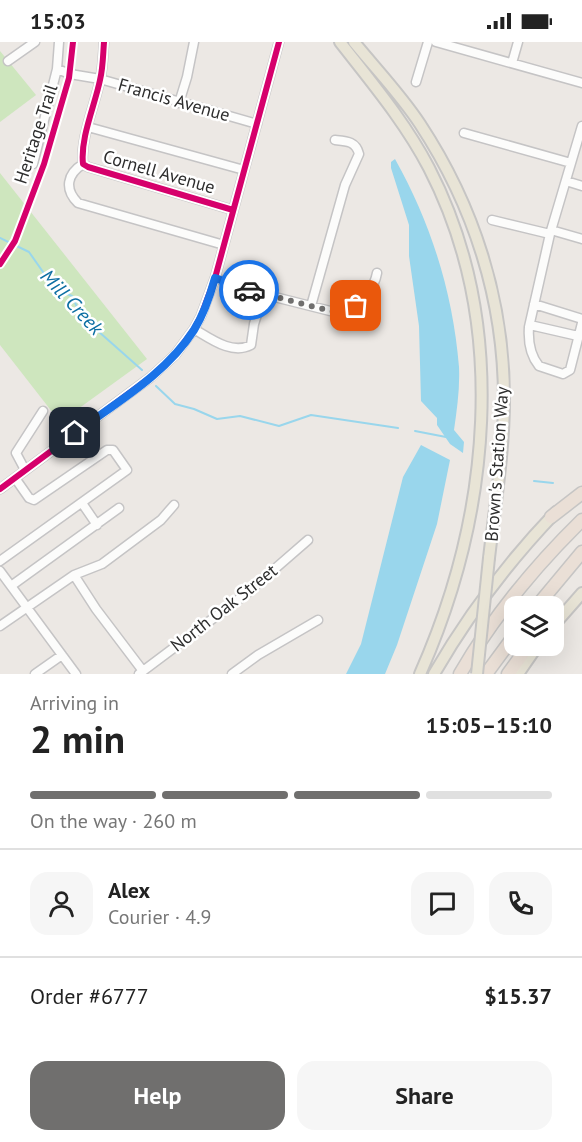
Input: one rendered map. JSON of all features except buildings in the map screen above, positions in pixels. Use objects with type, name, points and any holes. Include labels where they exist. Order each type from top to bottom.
[{"type":"highway","points":[[551,517],[582,492]]},
{"type":"highway","points":[[460,674],[478,644],[532,572],[582,520]]},
{"type":"highway","points":[[545,596],[582,552]]},
{"type":"highway","points":[[486,674],[504,650]]},
{"type":"highway","points":[[508,674],[521,656]]},
{"type":"main road","name":"Brown's Station Way","points":[[340,42],[405,126],[434,178],[450,215],[463,256],[478,333],[482,382],[481,422],[471,505],[451,585],[420,674]]},
{"type":"main road","name":"Brown's Station Way","points":[[354,42],[410,111],[444,163],[464,205],[484,261],[499,330],[504,399],[501,447],[477,674]]},
{"type":"main road","points":[[434,674],[478,604],[520,549],[582,486]]},
{"type":"main road","points":[[564,614],[582,593]]},
{"type":"main road","points":[[518,674],[530,656]]},
{"type":"street","points":[[8,61],[35,42]]},
{"type":"street","points":[[33,164],[57,69],[59,42],[54,42]]},
{"type":"street","points":[[104,42],[100,79],[83,160],[74,170],[69,182],[71,196],[78,203],[224,245]]},
{"type":"street","points":[[178,103],[187,77],[194,42]]},
{"type":"street","points":[[0,489],[156,373],[175,355],[194,329],[208,300],[215,278],[279,42]]},
{"type":"street","points":[[416,82],[428,42]]},
{"type":"street","points":[[436,42],[582,83]]},
{"type":"street","points":[[513,63],[518,42]]},
{"type":"street","name":"Francis Avenue","points":[[57,69],[257,124]]},
{"type":"street","points":[[534,304],[582,321],[570,370],[563,374],[539,366],[535,361],[528,338],[529,326],[550,232],[582,126]]},
{"type":"street","points":[[88,128],[244,170]]},
{"type":"street","points":[[464,133],[570,163]]},
{"type":"street","points":[[311,306],[345,185],[359,154],[356,146],[350,142],[335,140]]},
{"type":"street","name":"Cornell Avenue","points":[[83,160],[88,167],[233,210]]},
{"type":"street","points":[[566,182],[582,186]]},
{"type":"street","points":[[492,220],[582,239]]},
{"type":"street","points":[[215,278],[259,293],[346,315],[366,297],[376,281],[377,273]]},
{"type":"street","points":[[194,329],[235,350],[251,345],[259,308],[259,293]]},
{"type":"street","points":[[529,326],[578,336]]},
{"type":"street","points":[[25,470],[16,453],[44,411]]},
{"type":"street","points":[[0,561],[127,470],[113,450],[106,450],[34,500],[29,498],[15,478]]},
{"type":"street","points":[[82,502],[97,525]]},
{"type":"street","points":[[0,626],[74,575],[102,564],[161,520],[174,506]]},
{"type":"street","points":[[11,586],[119,508]]},
{"type":"street","name":"North Oak Street","points":[[141,673],[247,593],[308,540]]},
{"type":"street","points":[[0,571],[76,674]]},
{"type":"street","points":[[74,575],[141,673]]},
{"type":"street","points":[[232,674],[258,655],[318,620]]},
{"type":"street","points":[[35,674],[62,655]]},
{"type":"green space","points":[[0,51],[36,95],[0,122]]},
{"type":"green space","points":[[0,173],[147,359],[60,422],[0,345]]},
{"type":"water","points":[[395,159],[419,208],[446,286],[452,312],[459,367],[459,391],[454,430],[464,442],[463,453],[450,444],[437,425],[437,418],[421,401],[419,326],[409,256],[409,225],[391,168],[391,162]]},
{"type":"water","points":[[421,445],[450,460],[437,524],[397,645],[385,674],[346,674],[361,644],[403,477]]},
{"type":"waterway","name":"Mill Creek","points":[[0,238],[29,252],[55,289],[72,296],[81,316],[142,370]]},
{"type":"waterway","name":"Mill Creek","points":[[156,386],[175,404],[217,419],[240,416],[279,426],[311,415],[398,428]]},
{"type":"waterway","name":"Mill Creek","points":[[415,431],[446,437]]},
{"type":"waterway","name":"Mill Creek","points":[[534,481],[553,483]]},
{"type":"cycle path","name":"Heritage Trail","points":[[0,264],[15,241],[44,164],[69,78],[73,42]]},
{"type":"cycle path","points":[[104,42],[101,75],[88,122],[83,164],[233,210]]},
{"type":"cycle path","points":[[0,489],[151,377],[175,355],[194,329],[215,278],[279,42]]},
{"type":"way so far","points":[[249,290],[346,315],[356,306]]},
{"type":"route","points":[[75,433],[151,377],[175,355],[201,316],[215,278],[249,290]]}]
